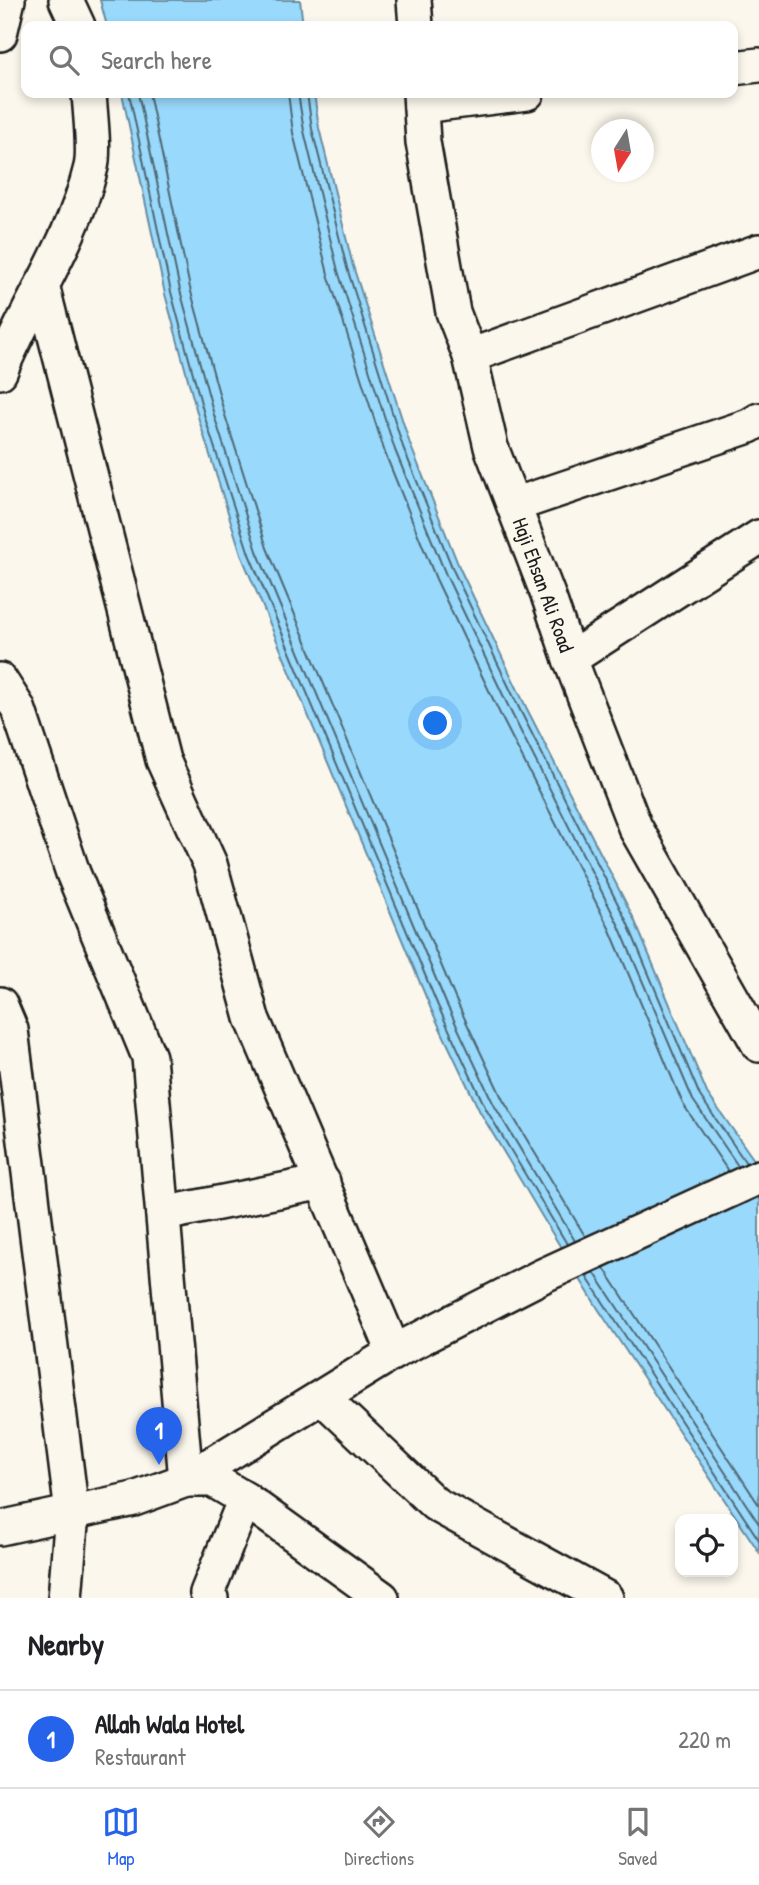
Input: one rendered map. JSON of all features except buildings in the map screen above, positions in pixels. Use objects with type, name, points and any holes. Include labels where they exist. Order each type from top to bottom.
[{"type":"street","points":[[66,0],[76,21]]},
{"type":"street","points":[[414,0],[416,21]]},
{"type":"street","points":[[738,67],[759,65]]},
{"type":"street","points":[[0,372],[7,333],[41,285],[66,239],[92,165],[89,98]]},
{"type":"street","points":[[420,99],[438,98]]},
{"type":"street","name":"Haji Ehsan Ali Road","points":[[420,99],[423,142],[453,312],[470,356],[491,447],[635,827],[759,1045]]},
{"type":"street","points":[[470,356],[759,251]]},
{"type":"street","points":[[41,285],[163,760],[210,864],[252,1018],[394,1352]]},
{"type":"street","points":[[514,505],[749,426],[759,420]]},
{"type":"street","points":[[570,659],[759,537]]},
{"type":"street","points":[[0,680],[18,708],[74,873],[149,1057],[186,1480]]},
{"type":"street","points":[[0,1004],[11,1030],[72,1513],[65,1598]]},
{"type":"street","points":[[0,1523],[0,1528],[134,1499],[186,1480],[394,1352],[542,1276],[759,1177]]},
{"type":"street","points":[[163,1214],[323,1182]]},
{"type":"street","points":[[323,1396],[435,1504],[606,1598]]},
{"type":"street","points":[[186,1480],[213,1480],[245,1499],[382,1598]]},
{"type":"street","points":[[211,1598],[207,1593],[245,1499]]},
{"type":"water","points":[[100,0],[300,0],[302,21],[106,21]]},
{"type":"water","points":[[123,98],[315,98],[319,128],[353,266],[410,444],[460,569],[526,707],[634,919],[707,1093],[759,1167],[759,1552],[738,1520],[738,1514],[734,1514],[597,1307],[480,1112],[431,1009],[242,557],[199,420],[165,294]]},
{"type":"place","name":"Allah Wala Hotel","points":[[159,1465]]}]
